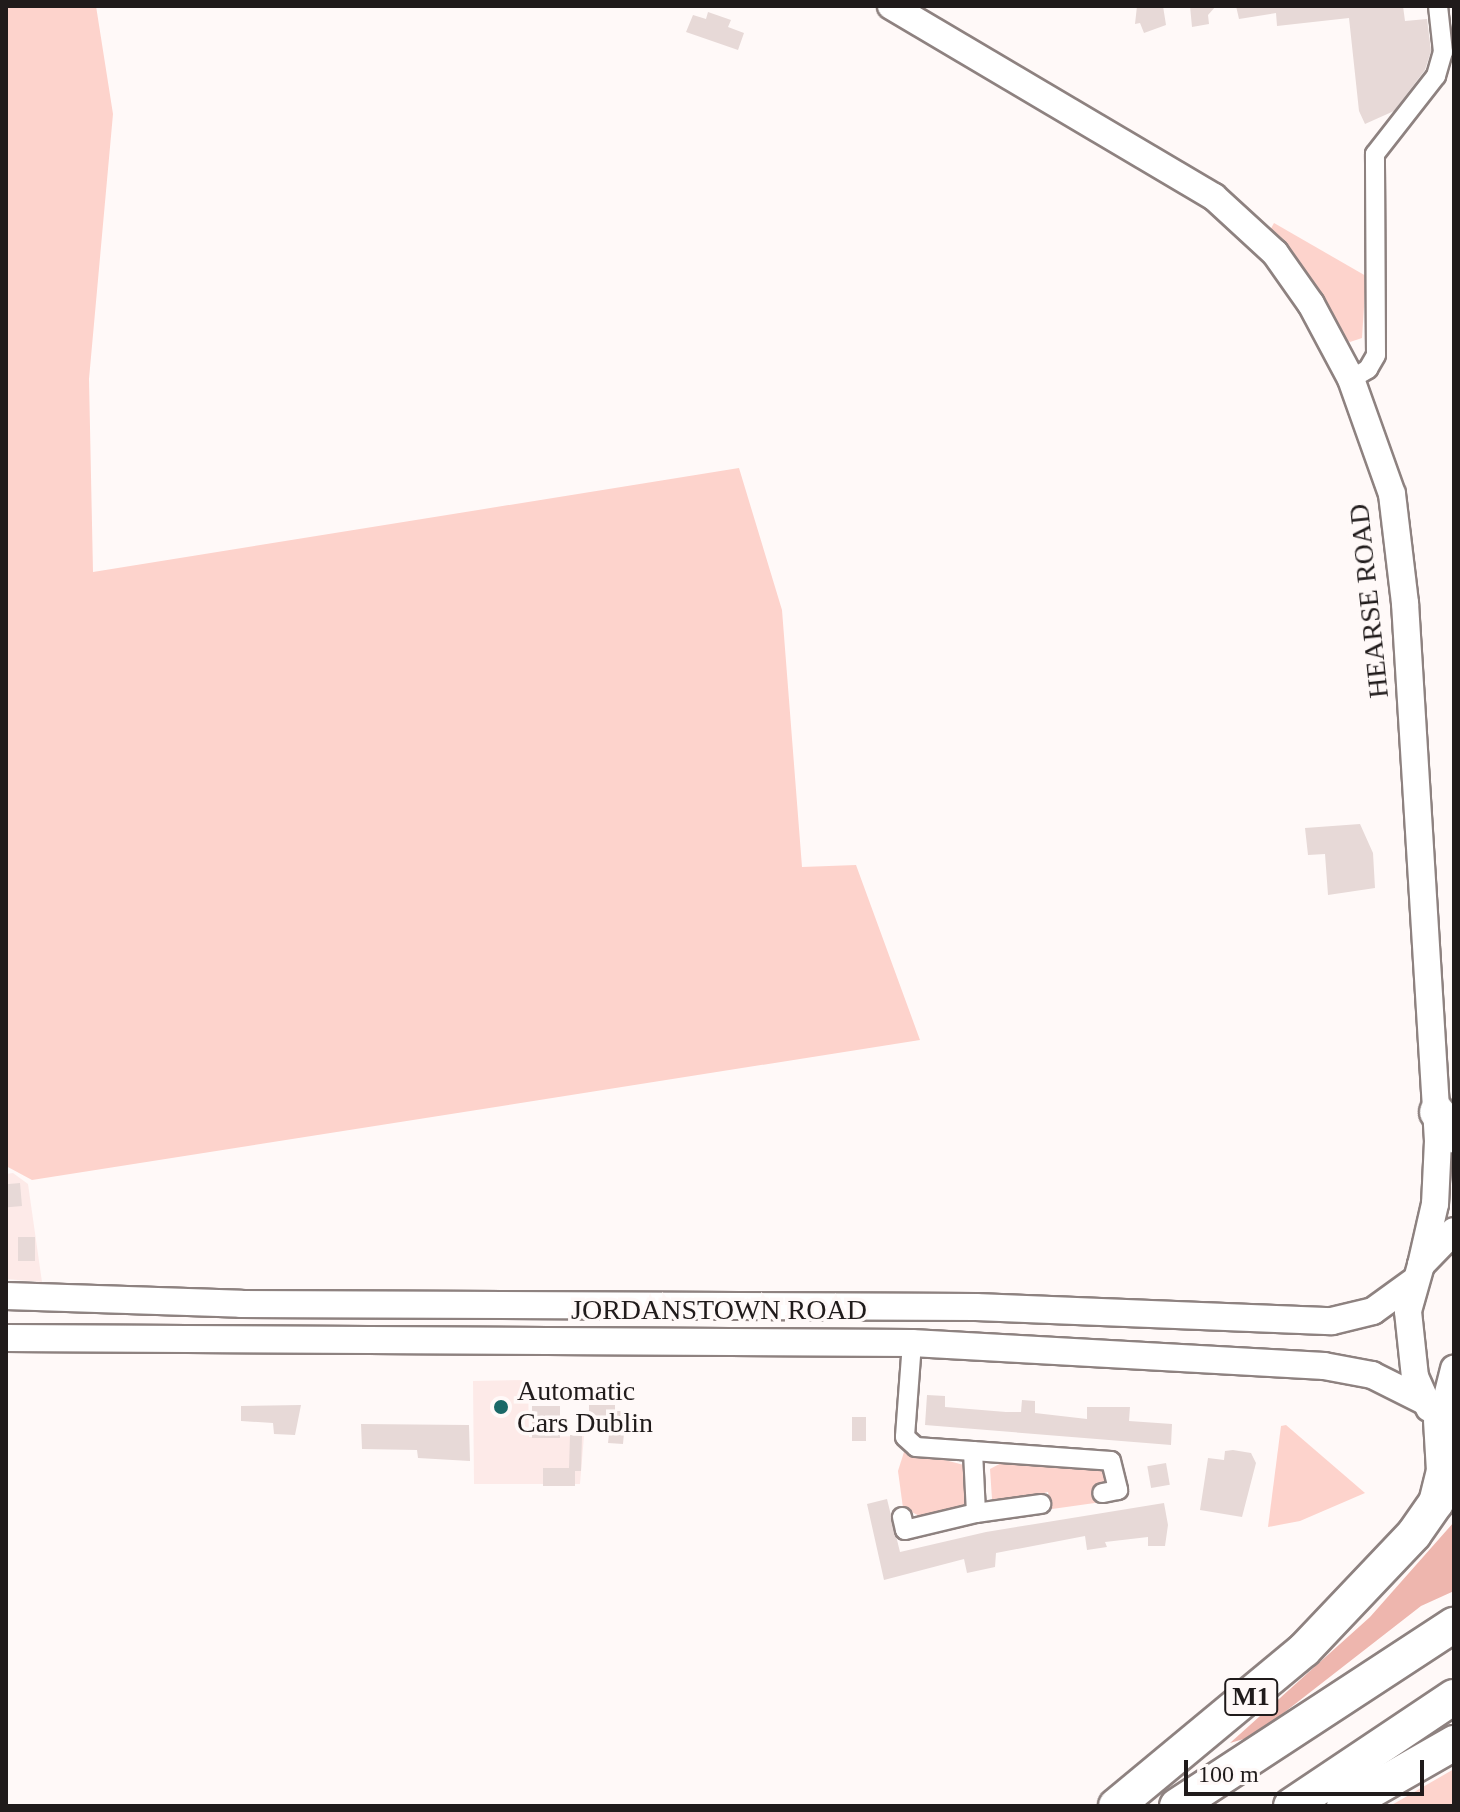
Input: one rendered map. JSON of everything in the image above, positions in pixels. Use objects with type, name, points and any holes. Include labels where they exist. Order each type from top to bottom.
[{"type":"highway","name":"M1","points":[[1116,1806],[1304,1650],[1414,1534],[1436,1503],[1444,1471],[1440,1416]]},
{"type":"highway","name":"M1","points":[[1177,1806],[1454,1625]]},
{"type":"highway","points":[[1291,1806],[1454,1697]]},
{"type":"highway","points":[[1344,1806],[1454,1743]]},
{"type":"main road","name":"HEARSE ROAD","points":[[891,6],[1110,132],[1223,204],[1283,263],[1351,379],[1392,494],[1405,603],[1443,1130],[1454,1179]]},
{"type":"main road","name":"HEARSE ROAD","points":[[1440,1416],[1409,1349],[1417,1274],[1435,1204],[1443,1130]]},
{"type":"main road","name":"JORDANSTOWN ROAD","points":[[6,1296],[241,1304],[976,1307],[1332,1321],[1373,1311],[1417,1274],[1454,1231]]},
{"type":"main road","name":"JORDANSTOWN ROAD","points":[[6,1338],[912,1343],[1324,1366],[1372,1375],[1440,1416]]},
{"type":"main road","name":"M1","points":[[1440,1416],[1454,1369]]},
{"type":"street","points":[[1351,379],[1368,369],[1376,355],[1375,154],[1436,76],[1443,52],[1438,6]]},
{"type":"street","points":[[912,1343],[905,1437],[916,1447],[1111,1461],[1118,1490],[1102,1493]]},
{"type":"street","points":[[973,1451],[976,1513]]},
{"type":"street","points":[[902,1517],[905,1530],[976,1513],[1041,1504]]},
{"type":"shaded area","points":[[6,6],[96,6],[113,114],[89,379],[93,572],[739,468],[782,610],[802,867],[856,865],[920,1040],[32,1180],[6,1166]]},
{"type":"shaded area","points":[[1274,223],[1366,276],[1362,338],[1350,342],[1341,336],[1269,232]]},
{"type":"shaded area","points":[[13,1173],[28,1184],[42,1282],[6,1279],[6,1174]]},
{"type":"shaded area","points":[[528,1380],[529,1437],[584,1436],[580,1484],[474,1484],[473,1381]]},
{"type":"shaded area","points":[[1286,1425],[1365,1493],[1300,1521],[1268,1527],[1281,1426]]},
{"type":"shaded area","points":[[904,1452],[964,1465],[968,1507],[922,1517],[903,1508],[898,1471]]},
{"type":"shaded area","points":[[1005,1461],[1109,1468],[1109,1501],[1052,1509],[1048,1492],[1005,1502],[992,1499],[990,1469]]},
{"type":"shaded area","points":[[1454,1522],[1454,1591],[1421,1606],[1254,1736],[1230,1743],[1370,1617]]},
{"type":"shaded area","points":[[1454,1769],[1454,1806],[1390,1806]]},
{"type":"building","points":[[1137,6],[1163,6],[1166,25],[1144,33],[1140,23],[1135,24]]},
{"type":"building","points":[[1190,6],[1216,6],[1208,15],[1209,24],[1192,27]]},
{"type":"building","points":[[1236,6],[1403,6],[1405,21],[1427,19],[1431,51],[1425,70],[1394,111],[1365,124],[1359,111],[1349,18],[1277,26],[1276,13],[1239,19]]},
{"type":"building","points":[[708,12],[731,20],[728,27],[744,33],[738,50],[686,32],[693,15],[706,19]]},
{"type":"building","points":[[1360,824],[1373,853],[1375,888],[1328,895],[1325,854],[1308,855],[1305,828]]},
{"type":"building","points":[[20,1183],[22,1206],[8,1207],[6,1184]]},
{"type":"building","points":[[18,1237],[35,1237],[35,1261],[18,1261]]},
{"type":"building","points":[[927,1395],[945,1396],[945,1407],[1006,1412],[1021,1412],[1022,1400],[1035,1401],[1035,1413],[1087,1419],[1087,1407],[1130,1407],[1129,1421],[1172,1424],[1171,1445],[925,1425]]},
{"type":"building","points":[[301,1405],[295,1435],[274,1434],[273,1423],[241,1421],[241,1406]]},
{"type":"building","points":[[589,1405],[615,1405],[615,1411],[626,1411],[623,1444],[608,1443],[610,1425],[589,1425]]},
{"type":"building","points":[[532,1406],[560,1406],[560,1438],[532,1438]]},
{"type":"building","points":[[852,1417],[866,1417],[866,1441],[852,1441]]},
{"type":"building","points":[[361,1424],[469,1425],[470,1461],[418,1458],[417,1450],[362,1449]]},
{"type":"building","points":[[570,1435],[582,1436],[581,1471],[575,1471],[575,1486],[543,1486],[543,1468],[569,1468]]},
{"type":"building","points":[[1225,1451],[1251,1453],[1256,1463],[1242,1517],[1200,1510],[1208,1458],[1224,1460]]},
{"type":"building","points":[[1166,1463],[1170,1485],[1151,1488],[1147,1466]]},
{"type":"building","points":[[887,1499],[900,1552],[986,1532],[1164,1503],[1168,1525],[1165,1546],[1148,1546],[1148,1537],[1105,1542],[1107,1547],[1087,1550],[1085,1536],[996,1553],[995,1567],[967,1573],[964,1559],[884,1580],[867,1504]]},
{"type":"place","name":"Automatic Cars Dublin","points":[[501,1407]]}]
